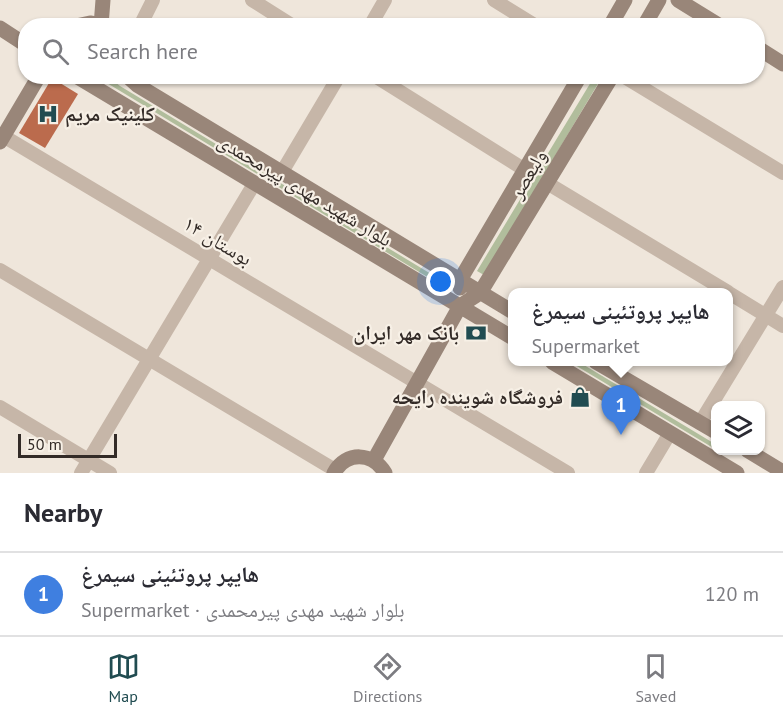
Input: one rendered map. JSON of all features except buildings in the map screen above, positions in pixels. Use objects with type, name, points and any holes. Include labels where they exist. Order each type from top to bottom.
[{"type":"main road","points":[[102,18],[103,0]]},
{"type":"main road","points":[[615,18],[625,0]]},
{"type":"main road","points":[[649,18],[659,0]]},
{"type":"main road","points":[[678,0],[707,18]]},
{"type":"main road","points":[[0,28],[18,40]]},
{"type":"main road","points":[[765,52],[783,64]]},
{"type":"main road","points":[[1,137],[34,84]]},
{"type":"main road","name":"بلوار شهید مهدی پیرمحمدی","points":[[89,84],[508,335]]},
{"type":"main road","name":"بلوار شهید مهدی پیرمحمدی","points":[[136,84],[508,309]]},
{"type":"main road","name":"ولیعصر","points":[[460,280],[575,84]]},
{"type":"main road","name":"ولیعصر","points":[[480,293],[607,84]]},
{"type":"main road","points":[[460,280],[460,306]]},
{"type":"main road","points":[[374,460],[460,306],[480,293]]},
{"type":"main road","points":[[559,366],[736,473]]},
{"type":"main road","points":[[603,366],[711,429]]},
{"type":"main road","points":[[755,455],[783,472]]},
{"type":"main road","points":[[334,472],[345,460],[352,457],[367,457],[374,460],[385,473]]},
{"type":"street","points":[[144,18],[153,0]]},
{"type":"street","points":[[252,0],[280,18]]},
{"type":"street","points":[[375,18],[385,0]]},
{"type":"street","points":[[494,0],[524,18]]},
{"type":"street","points":[[282,172],[334,84]]},
{"type":"street","points":[[388,84],[525,170]]},
{"type":"street","points":[[636,84],[783,173]]},
{"type":"street","name":"بوستان ۱۴","points":[[1,137],[568,473]]},
{"type":"street","points":[[547,183],[721,288]]},
{"type":"street","points":[[81,473],[254,184]]},
{"type":"street","points":[[0,270],[334,472]]},
{"type":"street","points":[[700,423],[783,287]]},
{"type":"street","points":[[733,295],[783,326]]},
{"type":"street","points":[[0,407],[110,473]]},
{"type":"street","points":[[646,473],[670,433]]},
{"type":"green space","points":[[109,84],[118,84],[441,280],[439,284]]},
{"type":"green space","points":[[590,84],[598,84],[484,275],[477,271]]},
{"type":"green space","points":[[577,366],[586,366],[711,442],[711,447]]},
{"type":"place","name":"کلینیک مریم","points":[[48,114]]},
{"type":"place","name":"بانک مهر ایران","points":[[476,333]]},
{"type":"place","name":"فروشگاه شوینده رایحه","points":[[580,397]]},
{"type":"place","name":"هایپر پروتئینی سیمرغ","points":[[621,435]]}]
